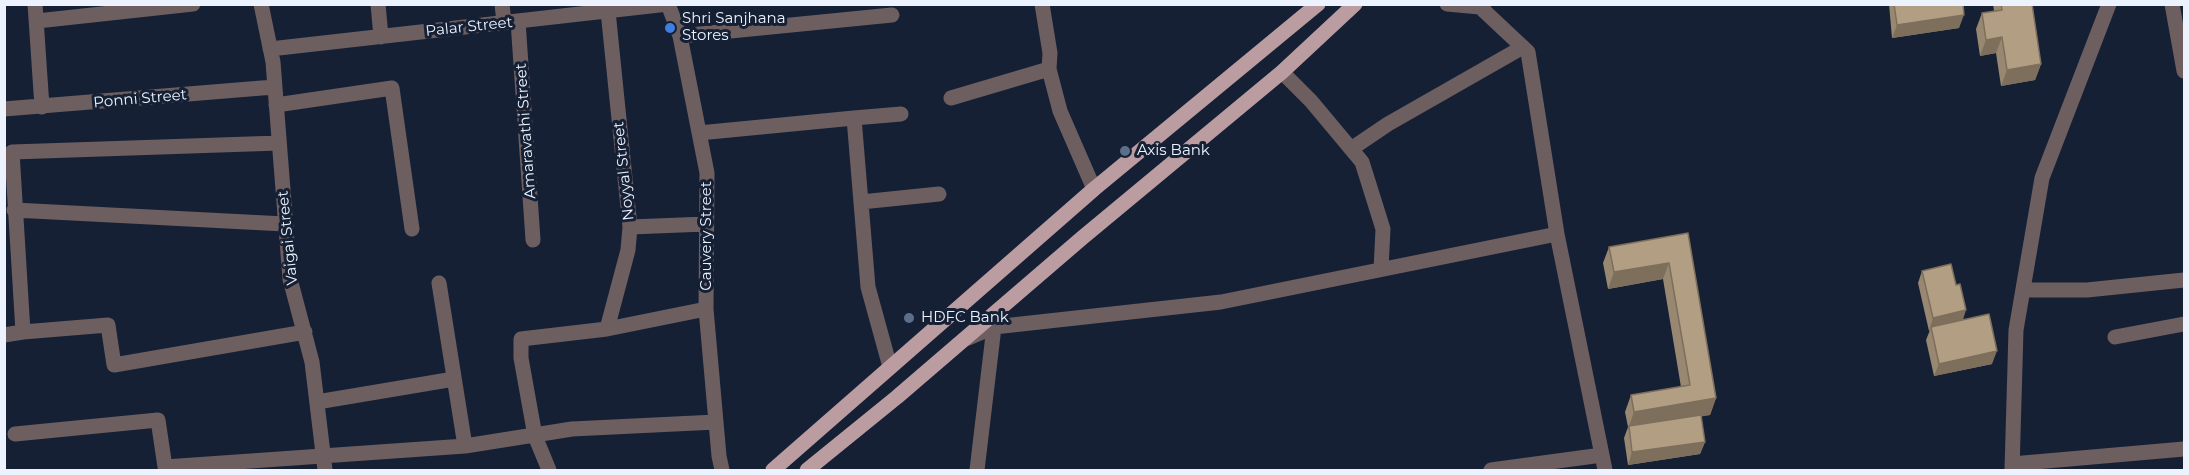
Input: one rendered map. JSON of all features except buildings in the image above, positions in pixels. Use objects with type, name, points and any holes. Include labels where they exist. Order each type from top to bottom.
[{"type":"main road","points":[[773,471],[1094,189],[1318,4]]},
{"type":"main road","points":[[807,471],[1282,72],[1355,4]]},
{"type":"main road","points":[[952,312],[965,337]]},
{"type":"street","points":[[35,4],[42,107]]},
{"type":"street","points":[[37,21],[193,4]]},
{"type":"street","name":"Vaigai Street","points":[[261,4],[270,49],[276,105],[290,279],[312,362],[324,463]]},
{"type":"street","points":[[378,4],[381,37]]},
{"type":"street","name":"Amaravathi Street","points":[[502,4],[511,22],[533,240]]},
{"type":"street","name":"Palar Street","points":[[270,49],[668,4]]},
{"type":"street","name":"Cauvery Street","points":[[668,4],[680,36],[707,173],[706,309],[722,471]]},
{"type":"street","points":[[1042,4],[1050,53],[1049,69],[1060,111],[1094,189]]},
{"type":"street","points":[[1447,4],[1482,6],[1528,52],[1557,234],[1604,463],[1491,471]]},
{"type":"street","points":[[2109,4],[2042,178],[2016,330],[2012,467],[2184,449]]},
{"type":"street","points":[[2172,4],[2184,71]]},
{"type":"street","name":"Noyyal Street","points":[[607,329],[628,250],[630,227],[608,11]]},
{"type":"street","points":[[680,36],[892,15]]},
{"type":"street","points":[[1351,149],[1388,124],[1523,47]]},
{"type":"street","points":[[951,98],[1049,69]]},
{"type":"street","points":[[1282,72],[1311,101],[1362,162],[1383,229],[1381,270]]},
{"type":"street","name":"Ponni Street","points":[[4,109],[274,87]]},
{"type":"street","points":[[276,105],[392,88],[412,229]]},
{"type":"street","points":[[699,134],[901,114]]},
{"type":"street","points":[[854,118],[868,287],[890,367]]},
{"type":"street","points":[[23,332],[12,152],[279,143]]},
{"type":"street","points":[[861,202],[939,194]]},
{"type":"street","points":[[14,210],[285,224]]},
{"type":"street","points":[[630,227],[706,224]]},
{"type":"street","points":[[965,337],[994,327],[1221,302],[1557,234]]},
{"type":"street","points":[[2023,290],[2086,290],[2184,280]]},
{"type":"street","points":[[439,283],[465,446]]},
{"type":"street","points":[[549,471],[535,436],[520,358],[521,339],[607,329],[706,309]]},
{"type":"street","points":[[2115,337],[2184,324]]},
{"type":"street","points":[[4,334],[108,326],[114,365],[304,332]]},
{"type":"street","points":[[977,471],[994,327]]},
{"type":"street","points":[[317,402],[454,379]]},
{"type":"street","points":[[15,434],[158,420],[165,467],[324,463],[465,446],[572,429],[716,422]]},
{"type":"place","name":"Shri Sanjhana Stores","points":[[670,28]]},
{"type":"place","name":"Axis Bank","points":[[1125,151]]},
{"type":"place","name":"HDFC Bank","points":[[909,318]]}]
